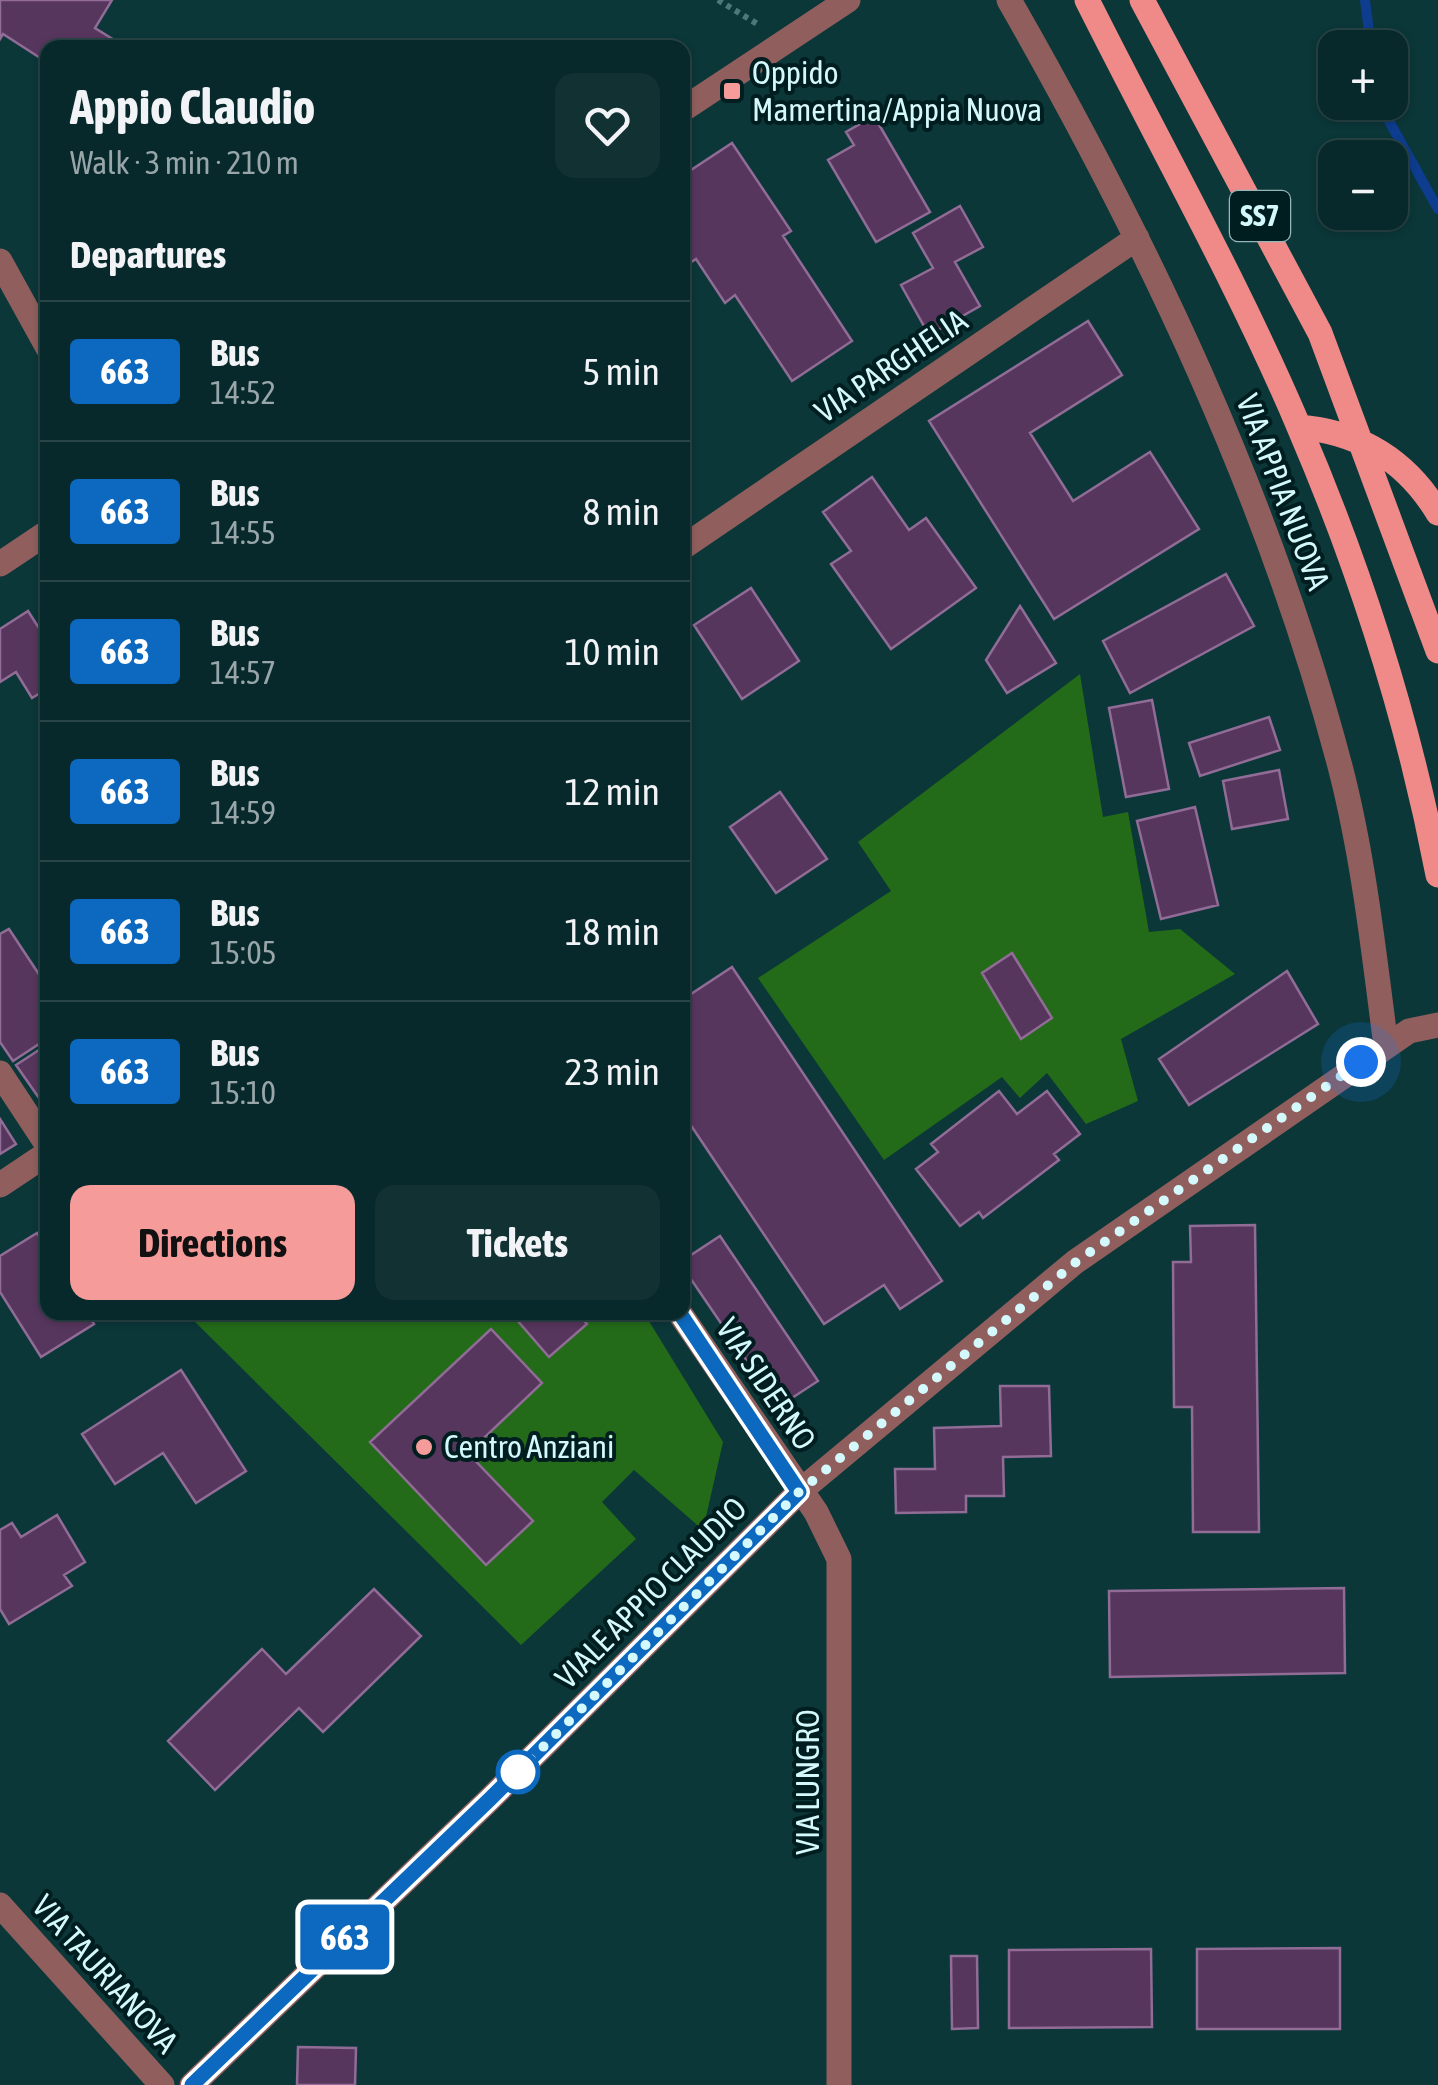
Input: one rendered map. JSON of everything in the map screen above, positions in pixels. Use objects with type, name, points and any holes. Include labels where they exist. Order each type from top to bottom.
[{"type":"main road","name":"VIA APPIA NUOVA","points":[[1087,0],[1299,426],[1401,721],[1438,875]]},
{"type":"main road","name":"SS7","points":[[1142,0],[1297,284],[1335,367],[1438,651]]},
{"type":"main road","points":[[1299,426],[1361,440],[1400,465],[1438,513]]},
{"type":"street","points":[[690,105],[848,0]]},
{"type":"street","name":"VIA APPIA NUOVA","points":[[1009,0],[1136,238],[1206,381],[1301,632],[1349,809],[1367,900],[1386,1046]]},
{"type":"street","name":"VIA PARGHELIA","points":[[690,543],[1136,238]]},
{"type":"street","points":[[0,261],[40,334]]},
{"type":"street","points":[[0,564],[40,537]]},
{"type":"street","name":"VIALE APPIO CLAUDIO","points":[[192,2085],[490,1799],[799,1492],[1076,1262],[1386,1046],[1414,1028],[1438,1025]]},
{"type":"street","points":[[0,1073],[40,1136]]},
{"type":"street","points":[[0,1185],[40,1155]]},
{"type":"street","name":"VIA SIDERNO","points":[[684,1320],[799,1492]]},
{"type":"street","name":"VIA LUNGRO","points":[[799,1492],[833,1543],[842,1575],[839,2085]]},
{"type":"street","name":"VIA TAURIANOVA","points":[[0,1906],[162,2085]]},
{"type":"path","points":[[718,0],[786,42]]},
{"type":"green space","points":[[1080,674],[1103,817],[1128,812],[1149,932],[1180,929],[1235,974],[1121,1039],[1138,1101],[1086,1124],[1047,1073],[1020,1098],[1002,1077],[884,1160],[758,978],[891,891],[858,842]]},
{"type":"green space","points":[[193,1320],[648,1320],[723,1442],[703,1530],[634,1470],[602,1502],[636,1539],[521,1645]],"holes":[[[491,1329],[542,1383],[468,1453],[533,1521],[370,1442]]]},
{"type":"building","points":[[0,0],[112,0],[95,28],[114,40],[40,40],[40,58],[3,34],[0,39]]},
{"type":"building","points":[[874,116],[930,212],[876,242],[828,160],[854,145],[846,132]]},
{"type":"building","points":[[732,143],[791,231],[783,236],[852,341],[792,381],[735,295],[725,303],[696,259],[690,263],[690,171]]},
{"type":"building","points":[[960,206],[983,247],[955,262],[980,306],[929,335],[901,285],[933,268],[913,233]]},
{"type":"building","points":[[1088,321],[1122,375],[1030,433],[1073,501],[1150,452],[1199,529],[1054,619],[929,421]]},
{"type":"building","points":[[872,477],[909,530],[926,518],[976,588],[891,649],[831,564],[851,551],[823,512]]},
{"type":"building","points":[[1226,574],[1254,626],[1130,693],[1103,641]]},
{"type":"building","points":[[751,588],[799,661],[742,699],[694,625]]},
{"type":"building","points":[[1020,606],[1056,663],[1007,693],[986,660]]},
{"type":"building","points":[[28,611],[40,630],[40,693],[32,698],[16,672],[0,682],[0,629]]},
{"type":"building","points":[[1152,700],[1169,789],[1126,797],[1109,708]]},
{"type":"building","points":[[1269,717],[1280,750],[1200,776],[1189,743]]},
{"type":"building","points":[[1279,770],[1288,819],[1232,829],[1223,781]]},
{"type":"building","points":[[780,792],[827,859],[776,893],[730,827]]},
{"type":"building","points":[[1195,807],[1218,905],[1161,919],[1137,821]]},
{"type":"building","points":[[9,929],[40,976],[40,1043],[13,1061],[0,1042],[0,934]]},
{"type":"building","points":[[1012,953],[1052,1018],[1021,1039],[982,973]]},
{"type":"building","points":[[732,967],[942,1281],[900,1309],[884,1285],[824,1324],[690,1124],[690,995]]},
{"type":"building","points":[[1287,971],[1318,1024],[1189,1105],[1159,1059]]},
{"type":"building","points":[[40,1049],[40,1099],[16,1065]]},
{"type":"building","points":[[999,1091],[1017,1114],[1047,1091],[1080,1134],[1054,1154],[1059,1160],[983,1218],[979,1212],[960,1226],[916,1169],[938,1152],[931,1144]]},
{"type":"building","points":[[0,1119],[16,1144],[0,1154]]},
{"type":"building","points":[[1255,1225],[1259,1532],[1193,1532],[1192,1407],[1174,1407],[1173,1262],[1191,1262],[1190,1226]]},
{"type":"building","points":[[37,1233],[40,1320],[92,1320],[94,1324],[41,1357],[0,1292],[0,1256]]},
{"type":"building","points":[[720,1236],[818,1381],[778,1407],[690,1278],[690,1256]]},
{"type":"building","points":[[517,1320],[583,1320],[587,1324],[549,1357]]},
{"type":"building","name":"Centro Anziani","points":[[491,1329],[542,1383],[468,1453],[533,1521],[486,1565],[370,1442]]},
{"type":"building","points":[[181,1370],[246,1471],[196,1503],[163,1453],[115,1484],[82,1434]]},
{"type":"building","points":[[1000,1386],[1049,1386],[1051,1456],[1003,1457],[1004,1496],[966,1496],[966,1512],[896,1513],[895,1469],[935,1469],[934,1428],[1001,1426]]},
{"type":"building","points":[[57,1515],[85,1562],[64,1575],[72,1586],[9,1624],[0,1609],[0,1530],[12,1523],[21,1537]]},
{"type":"building","points":[[1344,1588],[1345,1673],[1110,1677],[1109,1591]]},
{"type":"building","points":[[374,1589],[421,1636],[323,1732],[299,1708],[215,1790],[168,1741],[262,1649],[286,1674]]},
{"type":"building","points":[[1340,1948],[1340,2029],[1197,2029],[1197,1949]]},
{"type":"building","points":[[1151,1949],[1152,2027],[1009,2028],[1009,1950]]},
{"type":"building","points":[[951,1956],[977,1956],[978,2028],[952,2029]]},
{"type":"building","points":[[298,2047],[356,2048],[355,2085],[297,2085]]},
{"type":"waterway","points":[[1365,0],[1369,30]]},
{"type":"waterway","points":[[1389,120],[1438,209]]},
{"type":"bus line","name":"663","points":[[192,2085],[490,1799],[799,1492],[684,1320]]},
{"type":"place","name":"Oppido Mamertina/Appia Nuova","points":[[732,91]]},
{"type":"place","name":"Centro Anziani","points":[[424,1447]]},
{"type":"route","points":[[518,1772],[799,1492],[1076,1262],[1361,1062]]}]
